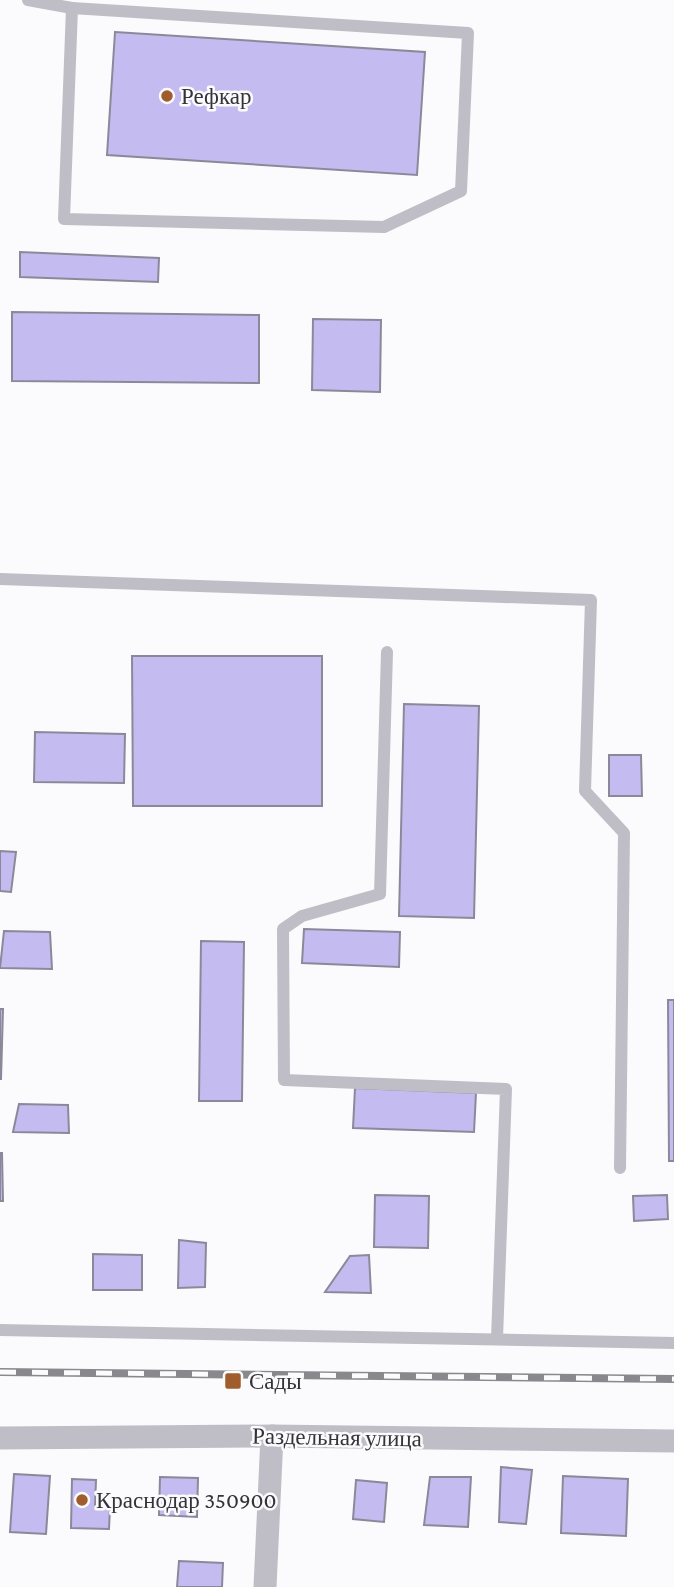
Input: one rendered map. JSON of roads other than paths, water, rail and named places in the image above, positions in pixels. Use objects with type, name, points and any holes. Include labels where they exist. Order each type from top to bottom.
[{"type":"street","name":"Раздельная улица","points":[[0,1438],[272,1436],[674,1441]]},
{"type":"street","points":[[265,1587],[272,1436]]},
{"type":"lane","points":[[28,0],[72,8],[468,33],[461,191],[384,227],[64,219],[72,8]]},
{"type":"lane","points":[[0,579],[591,600],[585,791],[624,832],[620,1168]]},
{"type":"lane","points":[[387,652],[380,894],[302,916],[283,929],[284,1080],[506,1089],[497,1339]]},
{"type":"lane","points":[[0,1330],[674,1343]]},
{"type":"railway","points":[[0,1372],[674,1379]]},
{"type":"place","name":"Рефкар","points":[[167,96]]},
{"type":"place","name":"Сады","points":[[233,1381]]},
{"type":"place","name":"Краснодар 350900","points":[[82,1500]]}]
